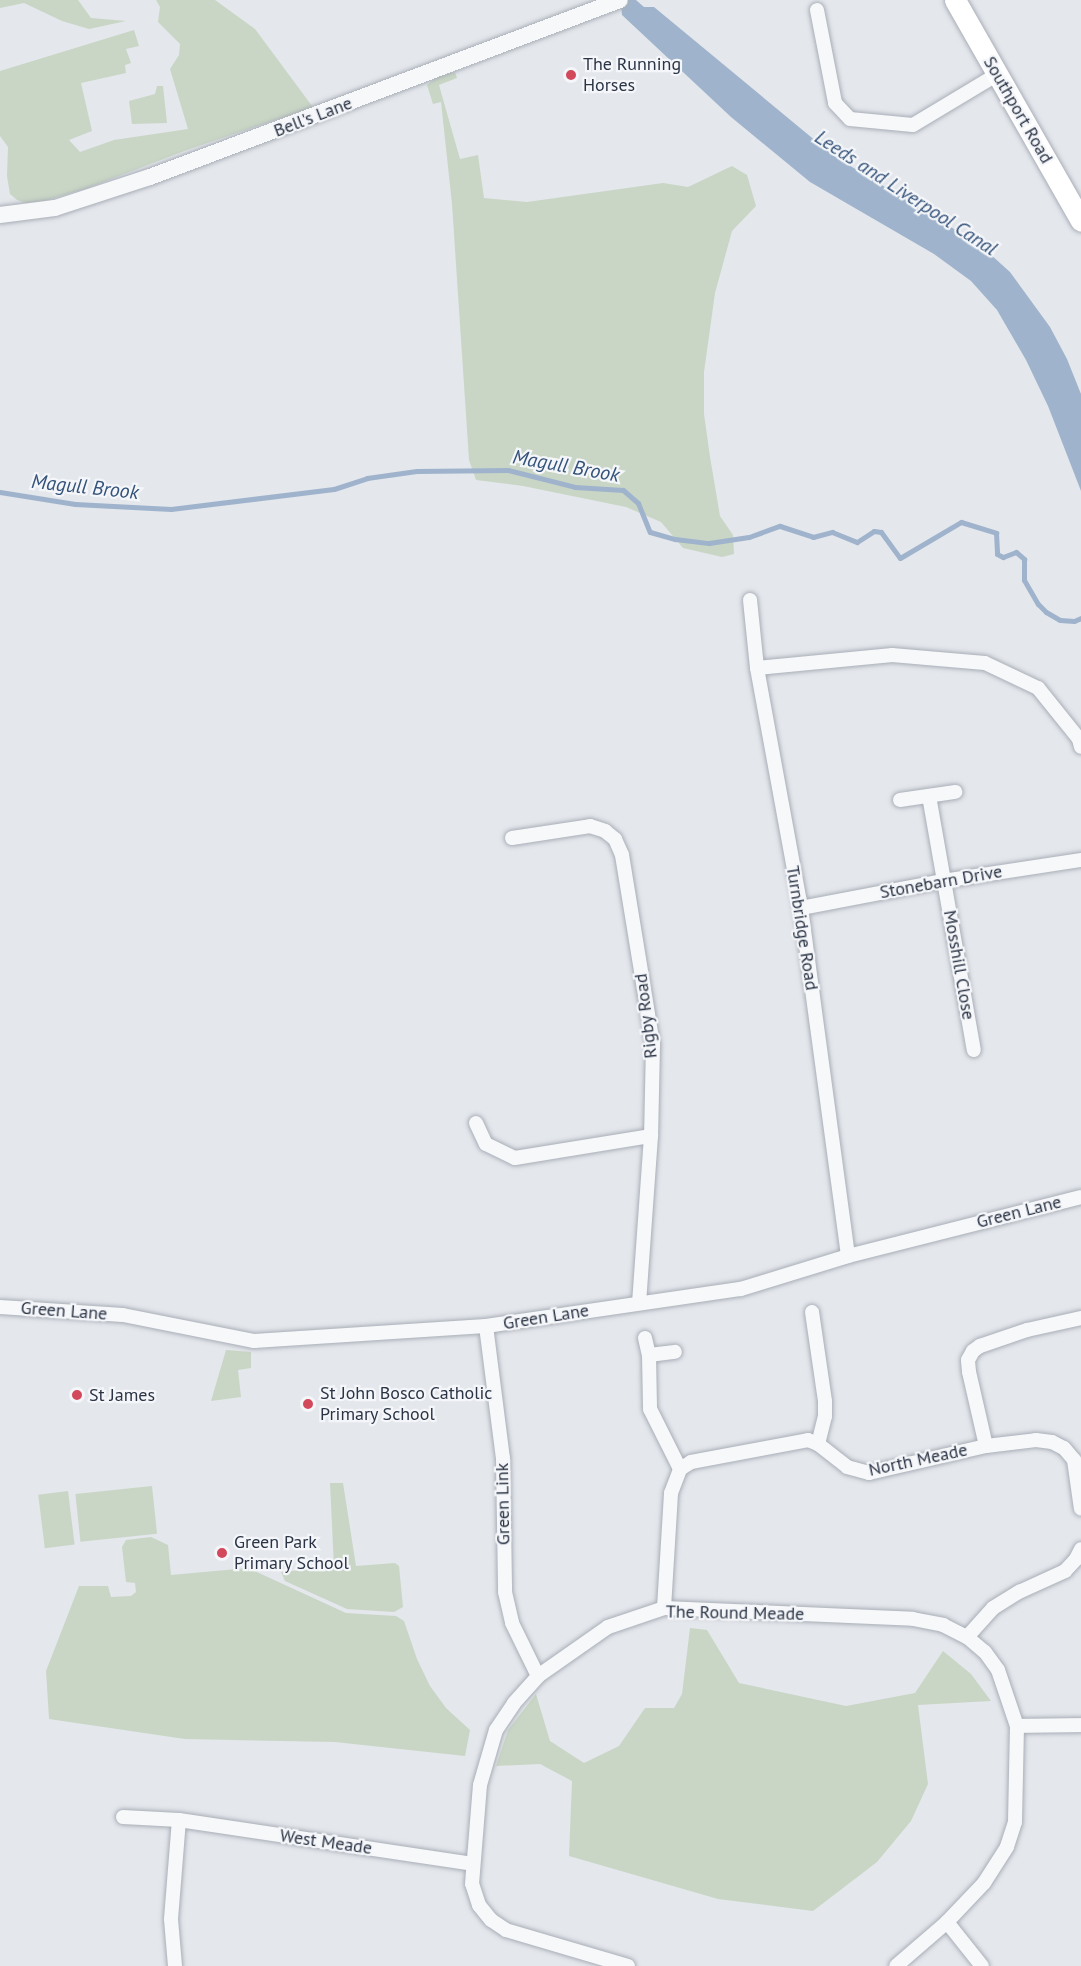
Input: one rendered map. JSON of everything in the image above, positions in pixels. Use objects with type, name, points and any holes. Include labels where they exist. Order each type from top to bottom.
[{"type":"main road","name":"Southport Road","points":[[955,0],[1081,221]]},
{"type":"street","name":"Bell's Lane","points":[[0,215],[55,208],[150,177],[618,1]]},
{"type":"street","points":[[817,10],[835,103],[850,119],[913,125],[998,74]]},
{"type":"street","name":"Turnbridge Road","points":[[750,600],[757,668],[801,908],[848,1257]]},
{"type":"street","points":[[757,668],[892,655],[985,663],[1038,688],[1079,739],[1081,747]]},
{"type":"street","points":[[900,800],[955,792]]},
{"type":"street","name":"Mosshill Close","points":[[929,796],[974,1050]]},
{"type":"street","name":"Rigby Road","points":[[512,838],[590,826],[605,831],[615,839],[625,870],[652,1044],[651,1136],[639,1302]]},
{"type":"street","name":"Stonebarn Drive","points":[[801,908],[943,881],[1081,860]]},
{"type":"street","points":[[476,1123],[486,1144],[515,1158],[651,1136]]},
{"type":"street","name":"Green Lane","points":[[0,1307],[123,1315],[254,1341],[486,1326],[741,1289],[848,1257],[1081,1197]]},
{"type":"street","points":[[664,1608],[671,1493],[680,1469],[691,1462],[797,1441],[808,1440],[818,1444],[825,1416],[825,1401],[812,1312]]},
{"type":"street","points":[[986,1446],[969,1372],[968,1359],[973,1352],[980,1346],[1028,1330],[1081,1318]]},
{"type":"street","name":"Green Link","points":[[486,1326],[503,1458],[505,1592],[512,1623],[538,1676]]},
{"type":"street","points":[[645,1338],[649,1355],[650,1409],[680,1469]]},
{"type":"street","points":[[649,1355],[675,1352]]},
{"type":"street","name":"North Meade","points":[[818,1444],[847,1467],[869,1473],[986,1446],[1036,1440],[1052,1442],[1064,1448],[1074,1460],[1081,1509]]},
{"type":"street","points":[[967,1637],[993,1608],[1019,1592],[1065,1571],[1079,1556]]},
{"type":"street","name":"The Round Meade","points":[[628,1966],[600,1961],[506,1930],[491,1920],[479,1905],[472,1884],[480,1785],[496,1730],[514,1703],[538,1676],[608,1627],[664,1608],[913,1619],[944,1625],[967,1637],[985,1652],[998,1670],[1017,1726],[1015,1822],[1007,1847],[984,1883],[947,1922],[896,1966]]},
{"type":"street","points":[[1017,1726],[1081,1725]]},
{"type":"street","name":"West Meade","points":[[123,1817],[179,1820],[473,1864]]},
{"type":"street","points":[[175,1966],[171,1919],[179,1820]]},
{"type":"street","points":[[947,1922],[982,1966]]},
{"type":"green space","points":[[0,0],[78,0],[91,18],[126,21],[89,29],[62,21],[24,3],[0,8]]},
{"type":"green space","points":[[156,0],[215,0],[255,29],[315,110],[281,118],[187,150],[85,189],[44,201],[26,203],[17,200],[10,194],[7,176],[8,147],[0,136],[0,71],[134,30],[139,46],[126,49],[131,63],[125,65],[126,73],[81,83],[92,131],[69,140],[80,152],[114,140],[188,129],[170,69],[179,55],[180,44],[158,22],[160,7]]},
{"type":"green space","points":[[455,72],[457,78],[439,85],[460,159],[478,155],[484,198],[527,202],[663,183],[688,187],[732,166],[747,175],[756,206],[732,231],[715,293],[704,372],[704,414],[710,457],[720,516],[733,535],[734,554],[722,557],[683,548],[661,522],[626,507],[523,486],[476,480],[469,460],[452,204],[441,102],[433,104],[427,85],[437,77]]},
{"type":"green space","points":[[157,86],[163,86],[167,123],[132,124],[129,101],[155,94]]},
{"type":"green space","points":[[226,1350],[251,1352],[251,1368],[238,1370],[241,1397],[211,1401]]},
{"type":"green space","points":[[330,1483],[343,1483],[356,1566],[395,1563],[399,1566],[403,1607],[394,1612],[347,1609],[285,1581],[281,1572],[334,1567]]},
{"type":"green space","points":[[152,1486],[157,1534],[80,1542],[75,1494]]},
{"type":"green space","points":[[68,1491],[75,1545],[45,1548],[38,1495]]},
{"type":"green space","points":[[151,1537],[168,1545],[171,1575],[248,1568],[346,1613],[396,1616],[404,1621],[417,1659],[430,1686],[446,1708],[470,1730],[465,1756],[335,1742],[185,1739],[49,1719],[46,1671],[79,1586],[108,1586],[111,1597],[131,1596],[136,1592],[135,1583],[126,1582],[122,1547],[126,1540]]},
{"type":"green space","points":[[690,1628],[707,1630],[739,1683],[846,1706],[915,1693],[943,1651],[971,1674],[991,1701],[918,1705],[928,1784],[911,1821],[877,1862],[813,1911],[718,1899],[569,1856],[572,1781],[540,1764],[496,1766],[508,1730],[536,1694],[550,1741],[584,1763],[619,1746],[645,1708],[674,1708],[682,1694]]},
{"type":"water","name":"Leeds and Liverpool Canal","points":[[618,0],[636,0],[644,7],[654,7],[834,156],[959,232],[990,254],[1010,272],[1050,327],[1067,359],[1081,394],[1081,491],[1048,406],[1026,360],[997,310],[971,281],[934,254],[810,182],[731,117],[622,15],[621,4]]},
{"type":"waterway","name":"Magull Brook","points":[[0,492],[75,504],[171,509],[334,489],[367,478],[417,471],[508,470],[575,487],[623,490],[638,503],[650,532],[675,539],[709,543],[749,537],[780,526],[813,537],[832,532],[857,542],[874,531],[881,532],[900,558],[961,522],[996,533],[997,554],[1003,557],[1016,552],[1024,559],[1024,580],[1038,604],[1046,612],[1060,620],[1074,621],[1081,618]]},
{"type":"place","name":"The Running Horses","points":[[571,75]]},
{"type":"place","name":"St James","points":[[77,1395]]},
{"type":"place","name":"St John Bosco Catholic Primary School","points":[[308,1404]]},
{"type":"place","name":"Green Park Primary School","points":[[222,1553]]}]
